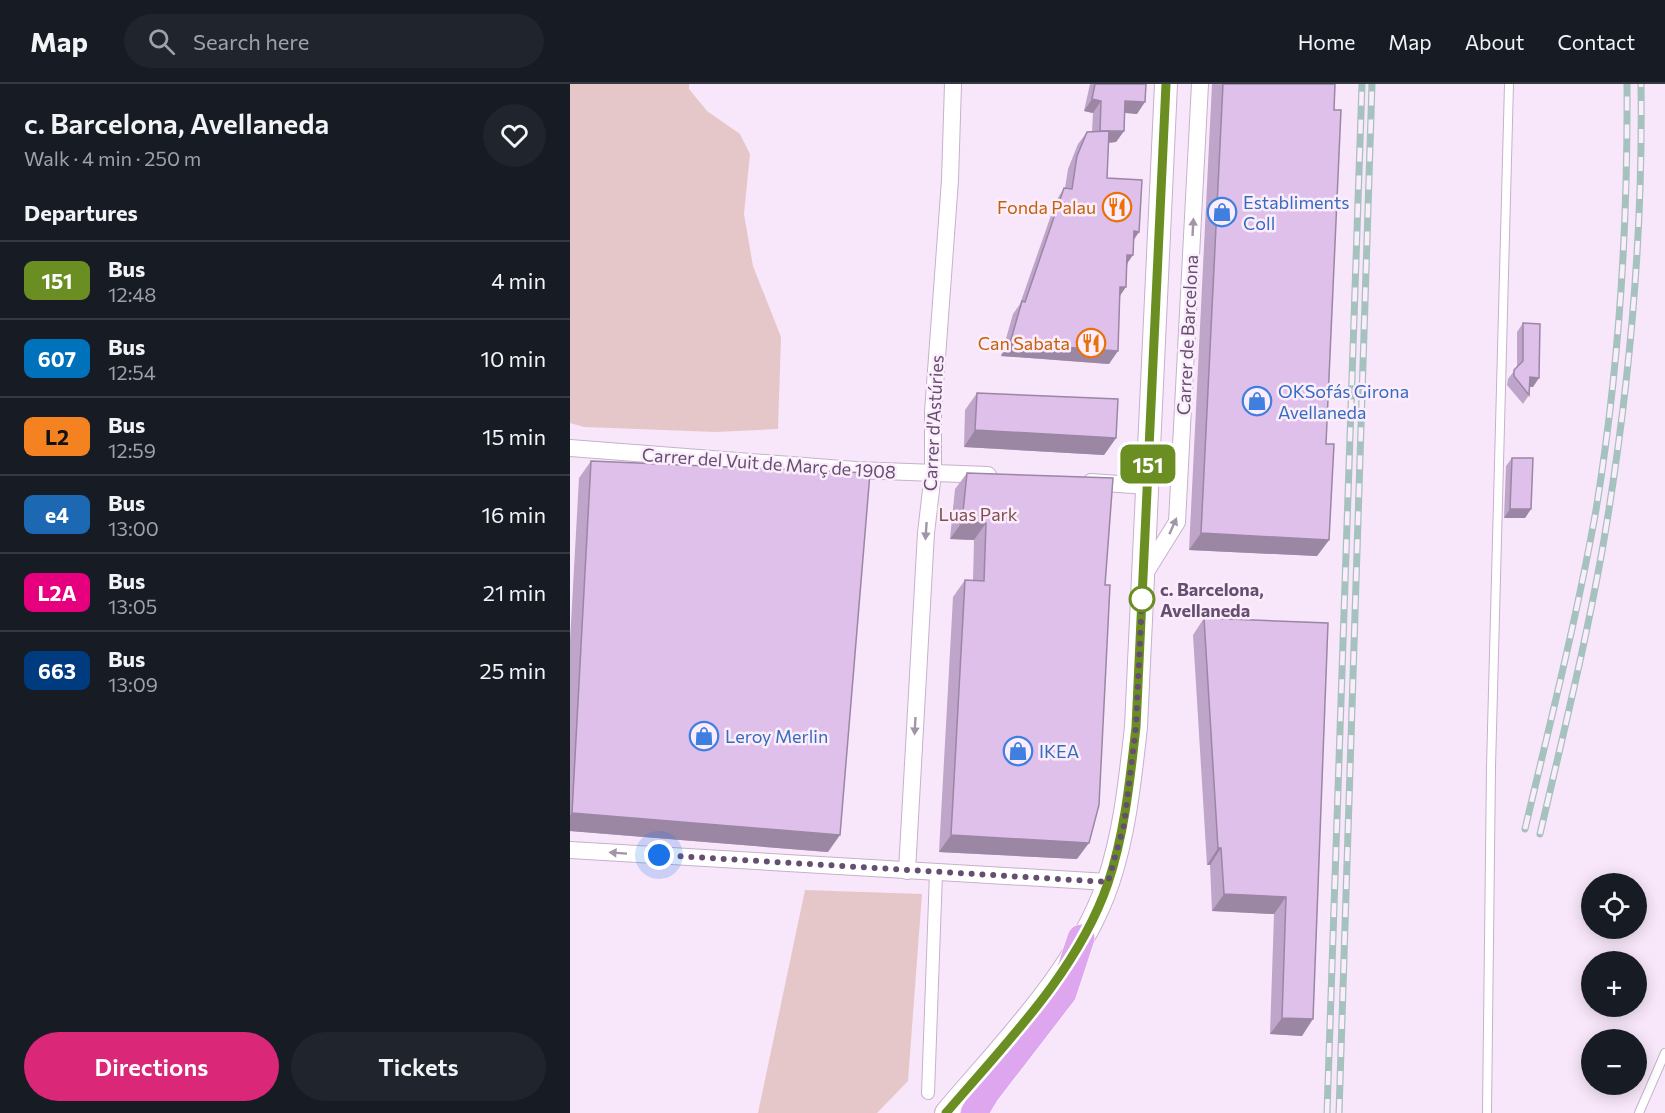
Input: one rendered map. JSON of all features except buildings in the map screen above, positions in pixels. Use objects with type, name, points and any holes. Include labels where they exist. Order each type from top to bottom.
[{"type":"highway","points":[[975,1113],[986,1093],[1063,993],[1081,938]]},
{"type":"main road","name":"Carrer de Barcelona","points":[[945,1113],[1022,1023],[1067,963],[1108,882],[1124,825],[1136,727],[1166,84]]},
{"type":"street","name":"Carrer d'Astúries","points":[[907,871],[926,532],[933,473],[933,412],[950,180],[953,84]]},
{"type":"street","name":"Carrer de Barcelona","points":[[1143,576],[1177,522],[1200,84]]},
{"type":"street","name":"Carrer del Vuit de Març de 1908","points":[[570,448],[856,470],[1007,477]]},
{"type":"street","points":[[1073,481],[1147,486]]},
{"type":"street","points":[[570,850],[1108,882]]},
{"type":"street","points":[[928,1093],[936,873]]},
{"type":"lane","points":[[1487,1113],[1491,767],[1509,84]]},
{"type":"lane","points":[[1639,1113],[1665,1053]]},
{"type":"shaded area","points":[[570,84],[689,84],[689,89],[707,111],[740,134],[750,154],[744,214],[753,266],[781,337],[778,429],[716,432],[584,427],[570,423]]},
{"type":"shaded area","points":[[805,890],[922,894],[908,1081],[877,1113],[758,1113]]},
{"type":"railway","points":[[1327,1113],[1362,84]]},
{"type":"railway","points":[[1339,1113],[1372,84]]},
{"type":"railway","points":[[1525,829],[1580,590],[1604,457],[1616,351],[1624,244],[1627,84]]},
{"type":"railway","points":[[1540,834],[1595,591],[1617,456],[1624,404],[1638,244],[1641,84]]},
{"type":"bus line","name":"151","points":[[946,1113],[1022,1023],[1067,963],[1101,901],[1124,825],[1136,727],[1166,84]]},
{"type":"place","name":"Fonda Palau","points":[[1117,207]]},
{"type":"place","name":"Establiments Coll","points":[[1222,212]]},
{"type":"place","name":"Can Sabata","points":[[1091,343]]},
{"type":"place","name":"OKSofás Girona Avellaneda","points":[[1257,401]]},
{"type":"place","name":"c. Barcelona, Avellaneda","points":[[1142,599]]},
{"type":"place","name":"Leroy Merlin","points":[[704,736]]},
{"type":"place","name":"IKEA","points":[[1018,751]]},
{"type":"route","points":[[659,855],[1108,882],[1124,825],[1136,727],[1142,597],[1142,599]]},
{"type":"park label","name":"Luas Park","points":[[978,514]]}]
